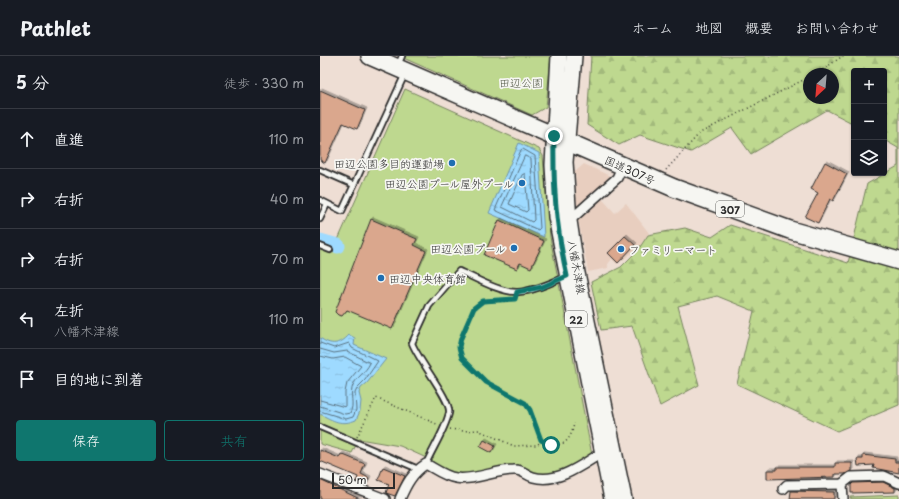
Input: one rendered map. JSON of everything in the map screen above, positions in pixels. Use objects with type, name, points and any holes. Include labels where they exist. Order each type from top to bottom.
[{"type":"highway","name":"国道307号","points":[[370,56],[402,66],[622,167],[718,205],[790,230],[899,261]]},
{"type":"main road","name":"八幡木津線","points":[[559,56],[560,139],[565,162],[569,221],[577,273],[624,499]]},
{"type":"main road","name":"八幡木津線","points":[[574,56],[553,172],[556,217],[612,499]]},
{"type":"street","points":[[569,221],[617,178],[622,167]]},
{"type":"street","points":[[400,499],[406,484],[418,469],[426,464],[455,478],[464,478],[514,469],[524,471],[533,477],[554,477],[566,474],[603,452]]},
{"type":"street","points":[[320,474],[384,499]]},
{"type":"street","points":[[783,489],[787,485],[842,484],[851,478],[884,476],[899,483]]},
{"type":"street","points":[[842,484],[843,499]]},
{"type":"lane","points":[[320,200],[342,211],[402,66]]},
{"type":"lane","points":[[320,170],[354,185]]},
{"type":"lane","points":[[320,219],[327,204]]},
{"type":"lane","points":[[320,246],[330,250]]},
{"type":"lane","points":[[426,464],[449,412],[446,397],[425,369],[412,343],[429,306],[447,283],[459,271],[487,284],[517,292],[542,287],[567,276]]},
{"type":"lane","points":[[320,426],[418,469]]},
{"type":"path","points":[[825,68],[843,56]]},
{"type":"path","points":[[666,170],[700,133],[803,80]]},
{"type":"path","points":[[517,292],[515,299],[483,301],[474,308],[461,338],[459,347],[462,358],[486,382],[525,403],[530,410],[541,440],[551,445],[560,444],[569,440],[573,432],[574,423]]},
{"type":"shaded area","points":[[584,164],[612,177],[595,191],[615,213],[626,203],[649,233],[638,249],[617,264],[612,259],[608,264],[608,268],[588,272],[578,218],[575,172]]},
{"type":"green space","name":"田辺公園","points":[[399,56],[551,56],[546,107],[532,115]]},
{"type":"green space","points":[[591,56],[899,56],[899,405],[837,431],[737,384],[754,311],[717,296],[678,306],[699,385],[660,406],[632,326],[601,330],[591,282],[621,267],[638,250],[648,235],[685,228],[712,237],[730,225],[848,263],[867,184],[881,176],[887,176],[887,172],[898,166],[898,148],[887,142],[887,68],[851,68],[851,122],[827,110],[751,154],[732,128],[691,152],[640,135],[619,145],[587,125]]},
{"type":"green space","points":[[405,89],[539,149],[543,156],[550,237],[592,455],[567,470],[554,474],[457,476],[432,465],[433,461],[400,446],[359,439],[352,453],[320,444],[320,243],[334,249]]},
{"type":"green space","points":[[899,495],[899,499],[851,499],[850,497]]},
{"type":"water","name":"田辺公園プール屋外プール","points":[[519,143],[539,153],[544,237],[489,213]]},
{"type":"water","points":[[349,335],[355,338],[354,345],[386,359],[367,383],[361,388],[359,393],[361,401],[360,411],[356,420],[342,423],[320,414],[320,338],[324,341],[335,343],[342,341]]},
{"type":"building","points":[[320,90],[365,110],[357,129],[343,123],[325,163],[320,160]]},
{"type":"building","points":[[825,162],[847,174],[833,201],[830,199],[818,223],[805,217],[818,193],[811,189]]},
{"type":"building","name":"田辺中央体育館","points":[[371,219],[417,239],[414,245],[426,251],[392,329],[347,310],[342,316],[335,312]]},
{"type":"building","name":"田辺公園プール","points":[[499,220],[544,241],[531,268],[520,263],[517,269],[484,255]]},
{"type":"building","name":"ファミリーマート","points":[[625,236],[635,245],[618,263],[608,253]]},
{"type":"building","points":[[484,440],[495,446],[491,453],[480,447]]},
{"type":"building","points":[[320,450],[339,458],[341,454],[365,464],[361,474],[369,478],[366,485],[356,482],[358,477],[320,461]]},
{"type":"building","points":[[863,455],[895,459],[895,462],[899,462],[899,473],[873,468],[874,465],[858,466],[857,459],[863,459]]},
{"type":"building","points":[[835,463],[852,463],[852,471],[845,474],[835,474],[835,477],[767,479],[767,470],[777,470],[777,467],[835,467]]},
{"type":"building","points":[[383,467],[405,476],[395,496],[386,493],[389,484],[378,480]]},
{"type":"building","points":[[320,480],[341,490],[360,499],[320,499]]},
{"type":"building","points":[[883,482],[895,488],[895,492],[851,493],[851,485],[853,483]]},
{"type":"building","points":[[791,491],[834,492],[834,499],[790,499]]},
{"type":"waterway","points":[[320,241],[338,246]]},
{"type":"place","name":"田辺公園多目的運動場","points":[[452,163]]},
{"type":"place","name":"田辺公園プール屋外プール","points":[[522,183]]},
{"type":"place","name":"田辺公園プール","points":[[514,248]]},
{"type":"place","name":"ファミリーマート","points":[[621,249]]},
{"type":"place","name":"田辺中央体育館","points":[[381,278]]},
{"type":"route","points":[[551,445],[541,440],[537,432],[534,419],[525,403],[486,382],[462,358],[459,347],[461,338],[474,308],[483,301],[510,301],[515,299],[517,292],[542,287],[567,276],[556,217],[553,165],[554,136]]}]
